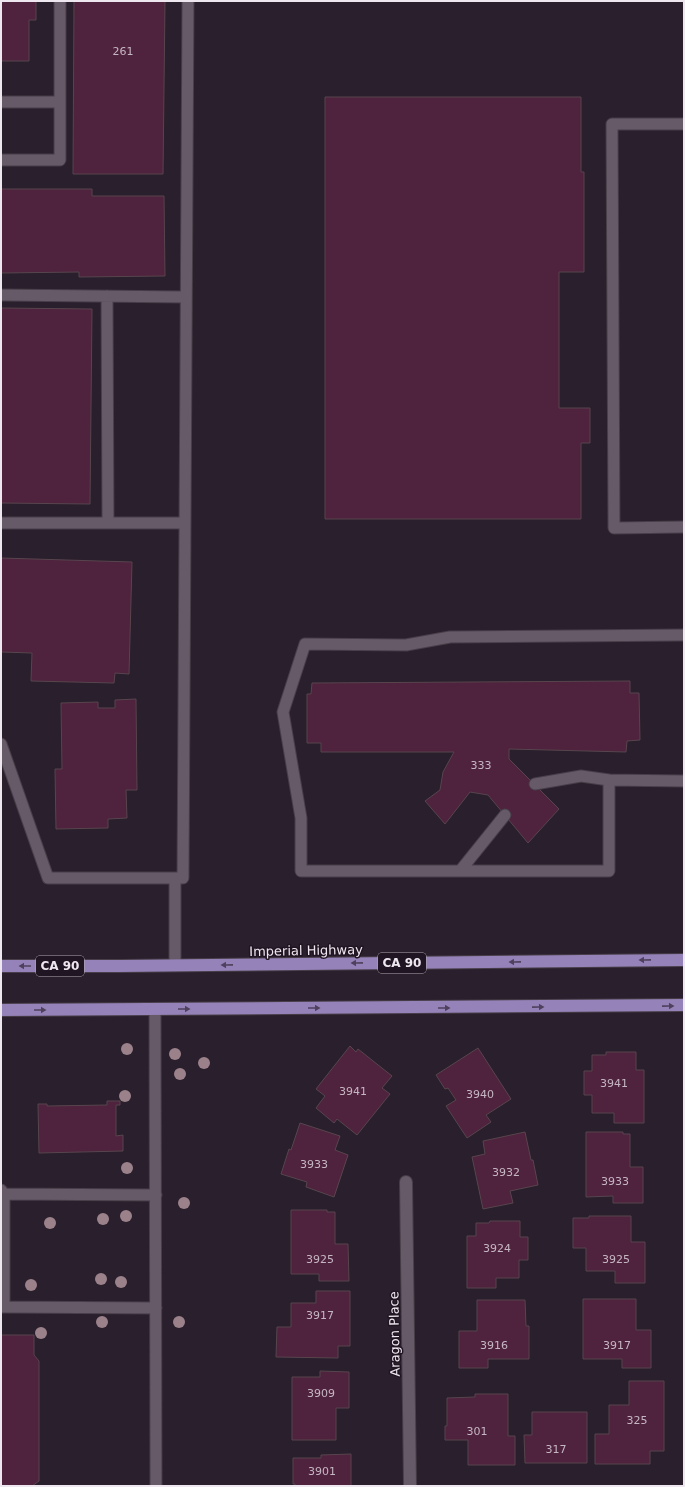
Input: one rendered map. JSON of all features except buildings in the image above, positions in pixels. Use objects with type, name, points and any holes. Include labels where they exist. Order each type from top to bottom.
[{"type":"main road","name":"Imperial Highway","points":[[1,966],[684,960]]},
{"type":"main road","points":[[1,1010],[684,1005]]},
{"type":"street","name":"Aragon Place","points":[[406,1182],[410,1486]]},
{"type":"lane","points":[[1,160],[60,160],[60,1]]},
{"type":"lane","points":[[1,744],[48,878],[183,878],[188,1]]},
{"type":"lane","points":[[1,102],[60,102]]},
{"type":"lane","points":[[684,124],[612,124],[614,528],[684,527]]},
{"type":"lane","points":[[1,295],[186,298]]},
{"type":"lane","points":[[108,296],[108,524]]},
{"type":"lane","points":[[1,524],[185,524]]},
{"type":"lane","points":[[609,780],[609,871],[301,871],[301,818],[283,712],[305,644],[406,645],[450,637],[684,635]]},
{"type":"lane","points":[[535,784],[581,776],[609,780],[684,781]]},
{"type":"lane","points":[[460,871],[505,815]]},
{"type":"lane","points":[[175,878],[175,965]]},
{"type":"lane","points":[[155,1009],[156,1486]]},
{"type":"lane","points":[[156,1195],[3,1192],[3,1307],[156,1308]]}]
